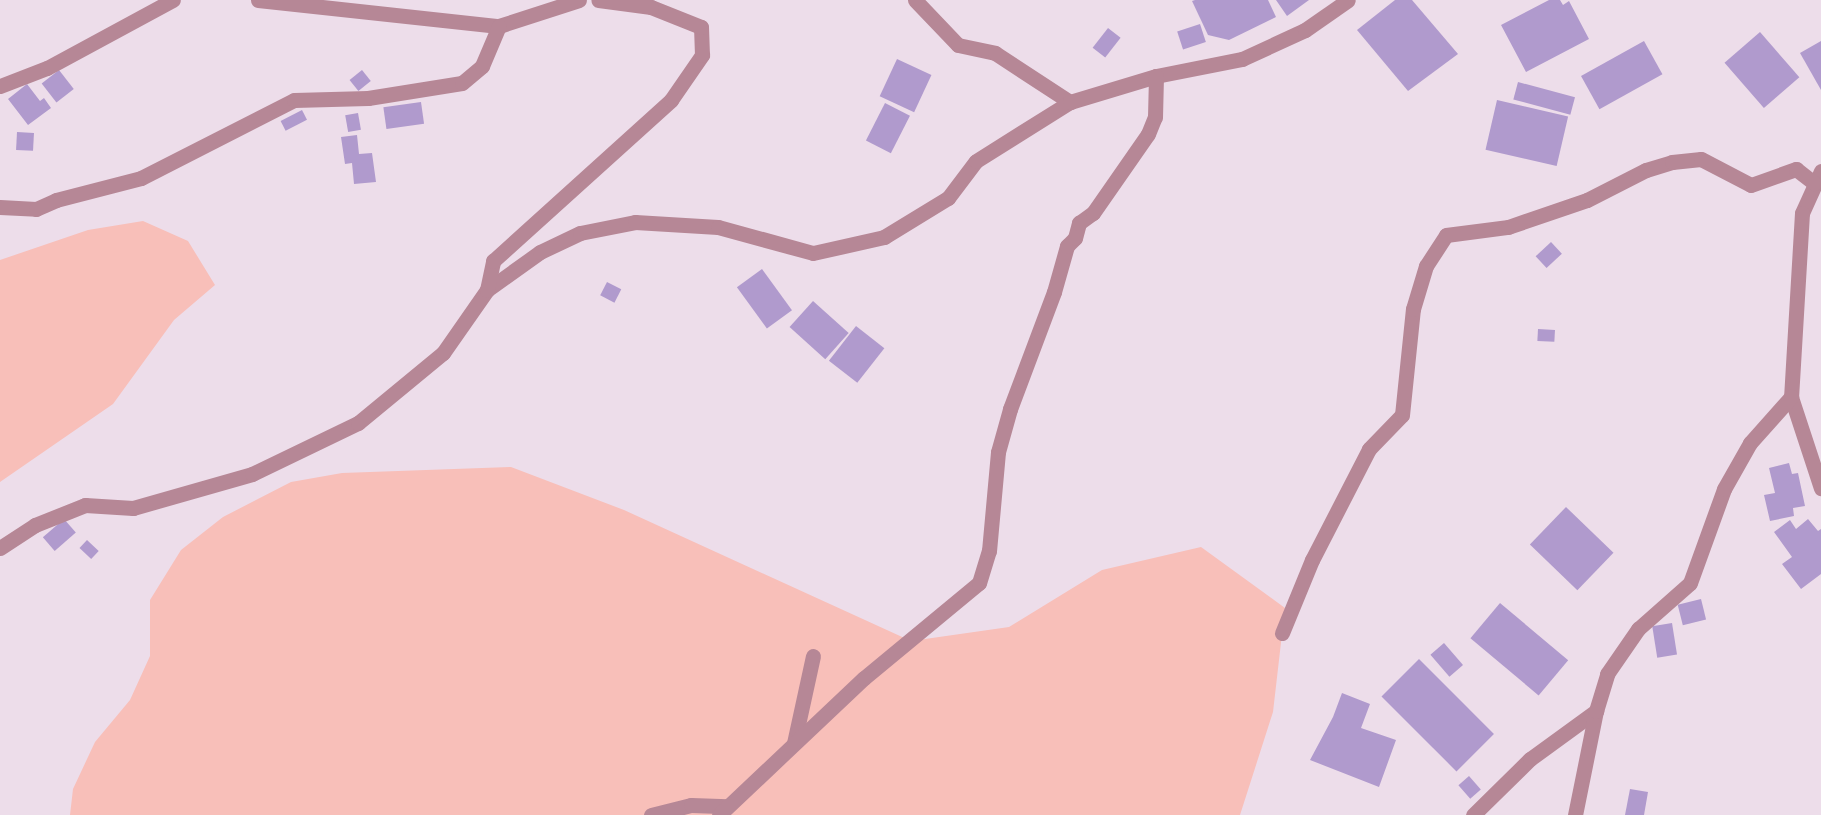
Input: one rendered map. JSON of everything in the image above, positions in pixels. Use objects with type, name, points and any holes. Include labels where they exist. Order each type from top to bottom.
[{"type":"street","points":[[0,86],[47,68],[173,0]]},
{"type":"street","points":[[258,0],[499,26],[579,0]]},
{"type":"street","points":[[487,290],[493,261],[671,100],[702,55],[701,27],[651,7],[598,0]]},
{"type":"street","points":[[915,0],[958,45],[995,53],[1070,102]]},
{"type":"street","points":[[0,548],[35,525],[85,505],[133,508],[252,474],[358,423],[443,353],[487,290],[540,252],[580,233],[636,222],[718,227],[813,253],[884,237],[948,198],[976,161],[1070,102],[1156,76],[1242,59],[1305,30],[1348,0]]},
{"type":"street","points":[[0,207],[36,209],[56,200],[141,178],[294,100],[368,98],[462,83],[482,66],[499,26]]},
{"type":"street","points":[[651,815],[691,805],[723,811],[864,678],[979,583],[980,572],[989,551],[998,453],[1010,409],[1054,292],[1067,246],[1076,238],[1079,223],[1093,213],[1148,134],[1155,117],[1156,76]]},
{"type":"street","points":[[1282,633],[1312,560],[1369,449],[1402,415],[1413,309],[1426,266],[1446,235],[1508,227],[1587,200],[1646,170],[1672,162],[1701,159],[1751,185],[1796,169],[1818,177],[1802,213],[1791,397],[1821,488]]},
{"type":"street","points":[[1575,815],[1596,711],[1607,674],[1638,629],[1690,582],[1724,489],[1750,443],[1791,397]]},
{"type":"street","points":[[794,743],[813,656]]},
{"type":"street","points":[[1473,815],[1530,759],[1596,711]]},
{"type":"shaded area","points":[[143,221],[188,241],[215,285],[174,320],[113,404],[0,482],[0,260],[88,230]]},
{"type":"shaded area","points":[[511,467],[624,510],[911,641],[1009,627],[1102,570],[1201,547],[1285,608],[1273,712],[1240,815],[70,815],[73,789],[95,742],[130,700],[150,656],[150,600],[181,550],[223,517],[291,482],[342,473]]},
{"type":"building","points":[[1268,0],[1276,17],[1229,40],[1208,35],[1192,1]]},
{"type":"building","points":[[1276,0],[1309,0],[1287,16]]},
{"type":"building","points":[[1395,0],[1412,0],[1458,54],[1408,91],[1357,30]]},
{"type":"building","points":[[1549,0],[1560,0],[1563,5],[1569,1],[1589,39],[1526,72],[1501,25]]},
{"type":"building","points":[[1200,24],[1206,42],[1183,49],[1177,31]]},
{"type":"building","points":[[1108,28],[1121,38],[1105,58],[1093,48]]},
{"type":"building","points":[[1760,32],[1799,77],[1764,108],[1725,63]]},
{"type":"building","points":[[1644,41],[1662,74],[1599,109],[1581,76]]},
{"type":"building","points":[[1821,41],[1821,90],[1800,53]]},
{"type":"building","points":[[897,59],[931,75],[914,112],[880,96]]},
{"type":"building","points":[[59,70],[74,89],[56,102],[42,84]]},
{"type":"building","points":[[362,70],[371,81],[358,91],[350,80]]},
{"type":"building","points":[[1518,82],[1575,97],[1570,115],[1513,99]]},
{"type":"building","points":[[27,84],[40,101],[44,98],[51,108],[28,125],[8,99]]},
{"type":"building","points":[[1497,100],[1568,116],[1557,166],[1486,150]]},
{"type":"building","points":[[421,102],[424,124],[386,129],[383,107]]},
{"type":"building","points":[[885,103],[910,116],[891,153],[866,140]]},
{"type":"building","points":[[302,110],[307,120],[286,131],[281,121]]},
{"type":"building","points":[[358,113],[361,130],[348,132],[345,115]]},
{"type":"building","points":[[17,132],[34,133],[33,151],[16,150]]},
{"type":"building","points":[[357,135],[359,154],[372,153],[376,182],[354,184],[352,163],[345,164],[341,137]]},
{"type":"building","points":[[1551,242],[1562,254],[1547,268],[1536,256]]},
{"type":"building","points":[[762,269],[792,310],[767,328],[737,287]]},
{"type":"building","points":[[607,282],[621,289],[614,303],[600,295]]},
{"type":"building","points":[[813,301],[849,333],[825,359],[790,327]]},
{"type":"building","points":[[856,326],[884,348],[857,383],[829,361]]},
{"type":"building","points":[[1538,329],[1555,330],[1554,342],[1537,341]]},
{"type":"building","points":[[1789,463],[1792,474],[1798,473],[1805,506],[1793,508],[1794,516],[1770,521],[1764,495],[1775,493],[1769,468]]},
{"type":"building","points":[[1566,507],[1613,553],[1577,590],[1530,544]]},
{"type":"building","points":[[64,519],[76,533],[55,551],[43,537]]},
{"type":"building","points":[[1808,519],[1818,531],[1821,529],[1821,574],[1801,589],[1782,564],[1792,557],[1774,532],[1790,520],[1796,529]]},
{"type":"building","points":[[87,540],[99,551],[91,559],[79,548]]},
{"type":"building","points":[[1701,599],[1706,619],[1683,625],[1678,605]]},
{"type":"building","points":[[1500,603],[1568,660],[1539,695],[1470,638]]},
{"type":"building","points":[[1672,623],[1677,655],[1657,658],[1652,626]]},
{"type":"building","points":[[1444,643],[1463,665],[1449,677],[1430,655]]},
{"type":"building","points":[[1419,659],[1494,734],[1456,771],[1382,696]]},
{"type":"building","points":[[1342,693],[1370,704],[1361,728],[1396,740],[1379,787],[1310,760],[1333,717]]},
{"type":"building","points":[[1469,776],[1481,790],[1470,799],[1458,785]]},
{"type":"building","points":[[1630,789],[1648,792],[1644,815],[1625,815]]}]
